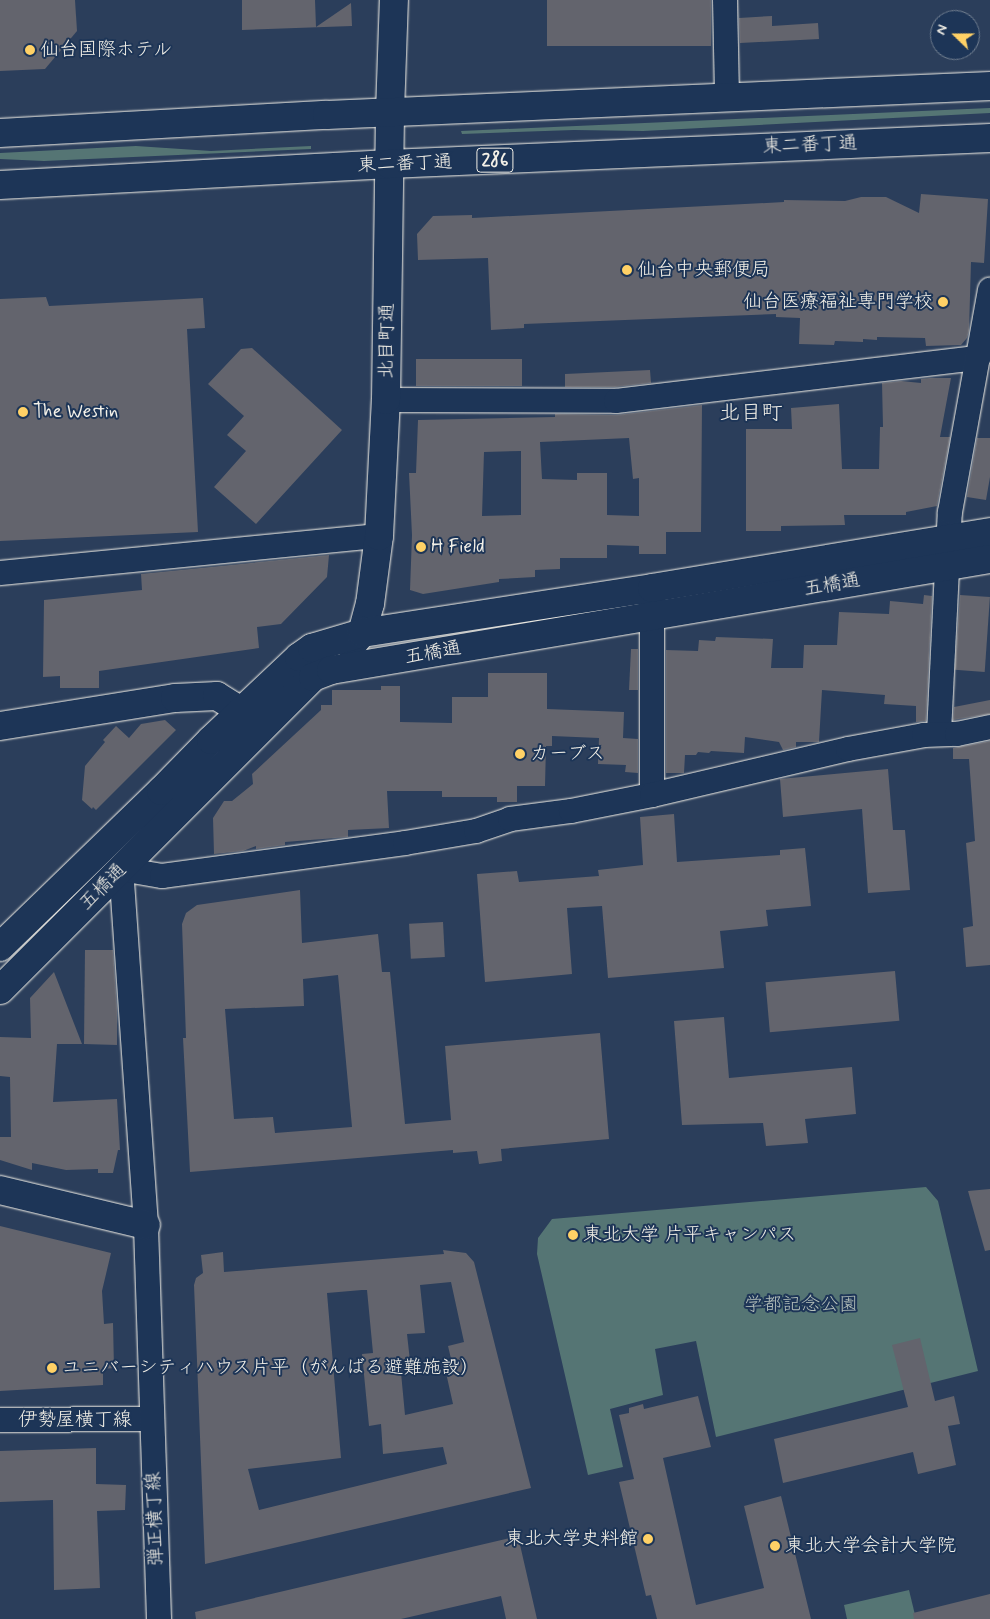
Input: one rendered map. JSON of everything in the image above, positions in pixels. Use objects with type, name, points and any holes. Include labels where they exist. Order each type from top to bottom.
[{"type":"main road","name":"北目町通","points":[[331,670],[362,632],[370,604],[379,536],[386,400],[390,112],[394,0]]},
{"type":"main road","points":[[0,132],[390,112],[990,86]]},
{"type":"main road","name":"東二番丁通","points":[[0,185],[389,164],[990,138]]},
{"type":"main road","name":"五橋通","points":[[0,990],[312,677],[331,670],[653,615],[948,552],[990,532]]},
{"type":"main road","name":"五橋通","points":[[0,947],[241,711],[305,652],[325,643],[362,632],[652,588],[948,552],[990,558]]},
{"type":"main road","points":[[0,726],[175,698],[218,696],[241,711]]},
{"type":"main road","points":[[0,1190],[146,1226]]},
{"type":"street","points":[[725,0],[727,98]]},
{"type":"street","points":[[939,733],[950,512],[990,290]]},
{"type":"street","points":[[386,400],[616,401],[978,358]]},
{"type":"street","points":[[0,573],[379,536]]},
{"type":"street","points":[[652,588],[652,795]]},
{"type":"street","points":[[121,869],[162,876],[264,864],[467,833],[510,819],[571,811],[652,795],[848,749],[939,733],[957,734],[990,727]]},
{"type":"street","name":"弾正横丁線","points":[[121,869],[146,1226],[158,1619]]},
{"type":"street","name":"伊勢屋横丁線","points":[[0,1420],[151,1419]]},
{"type":"green space","points":[[990,108],[990,113],[643,131],[574,130],[462,134],[461,131]]},
{"type":"green space","points":[[136,146],[211,151],[311,146],[311,149],[44,161],[0,159],[0,153]]},
{"type":"green space","name":"学都記念公園","points":[[926,1187],[938,1201],[978,1371],[716,1437],[696,1341],[655,1349],[663,1395],[610,1409],[623,1467],[588,1475],[537,1254],[538,1238],[552,1219]]},
{"type":"green space","points":[[909,1590],[916,1619],[847,1619],[844,1605]]},
{"type":"building","name":"仙台国際ホテル","points":[[0,0],[75,0],[77,31],[45,69],[0,71]]},
{"type":"building","points":[[242,0],[315,0],[316,27],[351,3],[352,26],[242,30]]},
{"type":"building","points":[[547,0],[711,0],[711,46],[547,46]]},
{"type":"building","points":[[772,16],[772,26],[818,23],[819,39],[740,43],[739,18]]},
{"type":"building","points":[[921,194],[988,199],[984,263],[971,262],[969,331],[967,338],[961,345],[926,346],[925,338],[877,337],[877,340],[863,339],[863,342],[835,341],[834,345],[799,344],[800,318],[776,317],[776,314],[524,324],[524,328],[491,330],[488,258],[418,260],[417,234],[433,216],[472,215],[472,218],[784,202],[784,200],[845,201],[861,197],[886,197],[919,213]]},
{"type":"building","points":[[46,297],[49,306],[203,298],[205,328],[187,329],[198,532],[0,541],[0,299]]},
{"type":"building","points":[[252,348],[342,430],[256,524],[214,487],[246,451],[227,435],[244,416],[208,384],[241,349]]},
{"type":"building","points":[[416,359],[522,359],[522,386],[416,386]]},
{"type":"building","points":[[650,370],[651,383],[615,387],[565,387],[565,374]]},
{"type":"building","points":[[951,378],[940,437],[950,437],[937,506],[906,512],[906,515],[844,515],[845,525],[781,526],[781,531],[746,531],[746,429],[792,429],[791,408],[839,404],[842,469],[879,469],[880,427],[883,427],[882,383],[901,381],[921,383],[921,379]]},
{"type":"building","points":[[702,405],[701,532],[666,532],[666,554],[639,554],[639,546],[607,545],[607,558],[560,558],[560,569],[535,570],[535,577],[499,579],[499,582],[423,594],[410,590],[412,535],[409,473],[416,473],[418,420],[555,417],[555,414],[616,415]],"holes":[[[629,438],[633,479],[639,478],[639,516],[607,515],[607,473],[577,473],[577,480],[542,479],[540,442]],[[521,451],[521,515],[482,516],[484,452]]]},
{"type":"building","points":[[977,438],[990,438],[990,477],[986,500],[967,497]]},
{"type":"building","points":[[329,555],[327,577],[281,624],[257,627],[259,648],[99,671],[99,688],[60,688],[60,676],[43,677],[44,600],[142,590],[141,574]]},
{"type":"building","points":[[924,595],[932,596],[926,721],[916,722],[916,706],[884,704],[885,695],[822,690],[819,742],[796,742],[796,747],[783,750],[779,742],[745,737],[744,753],[711,751],[709,753],[698,752],[696,755],[685,755],[684,773],[666,773],[666,650],[698,651],[699,640],[715,641],[716,637],[773,639],[771,668],[803,668],[804,645],[837,645],[839,612],[889,614],[890,601],[923,604]]},
{"type":"building","points":[[960,595],[990,597],[985,672],[955,670]]},
{"type":"building","points":[[631,649],[638,649],[638,690],[629,690]]},
{"type":"building","points":[[488,673],[547,673],[547,709],[624,712],[623,738],[638,739],[638,773],[625,772],[626,765],[598,764],[599,738],[552,736],[552,746],[546,746],[545,786],[517,786],[517,802],[497,802],[497,797],[442,797],[442,791],[387,791],[389,828],[348,830],[348,837],[285,842],[285,845],[256,849],[256,846],[243,851],[214,854],[213,818],[224,801],[232,801],[253,784],[252,774],[321,710],[321,705],[332,705],[332,690],[381,690],[381,686],[400,686],[400,722],[452,723],[452,697],[488,697]]},
{"type":"building","points":[[990,700],[990,714],[953,720],[954,707]]},
{"type":"building","points":[[165,720],[176,730],[96,810],[93,807],[92,809],[82,800],[85,766],[105,742],[103,740],[116,726],[129,738],[141,724]]},
{"type":"building","points":[[990,741],[990,965],[966,967],[963,928],[973,926],[966,843],[975,841],[969,759],[953,759],[953,748]]},
{"type":"building","points":[[888,769],[893,830],[905,830],[910,890],[868,893],[862,809],[783,817],[780,779]]},
{"type":"building","points":[[674,814],[677,862],[780,855],[780,850],[805,848],[811,906],[766,910],[768,926],[720,931],[724,968],[608,978],[602,906],[567,908],[572,974],[485,982],[477,874],[517,871],[519,882],[599,876],[598,870],[643,865],[640,817]]},
{"type":"building","points":[[300,890],[302,943],[378,934],[382,972],[390,972],[405,1124],[451,1120],[445,1046],[600,1033],[609,1139],[501,1149],[502,1161],[479,1164],[477,1151],[453,1153],[453,1150],[190,1172],[183,1038],[186,1038],[182,924],[186,913],[197,905]],"holes":[[[338,975],[352,1127],[275,1133],[273,1117],[234,1119],[225,1009],[304,1006],[303,979]]]},
{"type":"building","points":[[443,922],[445,957],[411,959],[409,924]]},
{"type":"building","points":[[85,950],[113,950],[117,1009],[117,1045],[84,1044]]},
{"type":"building","points":[[895,971],[899,1021],[770,1032],[765,982]]},
{"type":"building","points":[[54,972],[82,1044],[57,1044],[53,1102],[117,1099],[120,1150],[118,1150],[113,1173],[98,1173],[98,1169],[66,1170],[32,1163],[32,1170],[0,1160],[0,1137],[11,1137],[10,1077],[0,1076],[0,1037],[31,1038],[30,998]]},
{"type":"building","points":[[724,1017],[729,1078],[852,1067],[856,1114],[805,1119],[808,1143],[766,1146],[763,1123],[682,1125],[674,1021]]},
{"type":"building","points":[[990,1189],[990,1250],[985,1251],[968,1191]]},
{"type":"building","points":[[0,1226],[111,1253],[102,1291],[104,1324],[113,1323],[114,1368],[103,1369],[103,1385],[0,1391]]},
{"type":"building","points":[[443,1250],[466,1253],[474,1262],[531,1488],[205,1564],[194,1285],[196,1278],[203,1273],[201,1255],[223,1252],[224,1272],[444,1254]],"holes":[[[451,1282],[464,1342],[448,1346],[452,1363],[444,1364],[453,1404],[405,1415],[400,1362],[410,1361],[407,1334],[425,1333],[420,1285]],[[367,1290],[373,1353],[362,1354],[369,1426],[381,1424],[383,1454],[443,1447],[447,1464],[259,1510],[248,1469],[341,1458],[327,1293]]]},
{"type":"building","points":[[920,1338],[935,1401],[954,1396],[960,1424],[948,1426],[956,1465],[918,1474],[913,1452],[783,1483],[774,1439],[908,1407],[892,1345]]},
{"type":"building","points":[[698,1396],[711,1447],[663,1458],[696,1605],[764,1588],[744,1506],[781,1496],[811,1619],[657,1619],[651,1595],[646,1596],[619,1482],[634,1479],[619,1415],[629,1413],[629,1408],[643,1404],[644,1409]]},
{"type":"building","points":[[96,1448],[96,1484],[126,1485],[125,1510],[97,1511],[100,1588],[54,1590],[53,1500],[0,1502],[0,1451]]},
{"type":"building","points":[[518,1536],[537,1619],[506,1619],[501,1596],[401,1619],[196,1619],[195,1612]]},
{"type":"building","points":[[990,1594],[990,1619],[914,1619],[913,1613]]},
{"type":"place","name":"仙台国際ホテル","points":[[30,50]]},
{"type":"place","name":"仙台中央郵便局","points":[[627,270]]},
{"type":"place","name":"仙台医療福祉専門学校","points":[[943,302]]},
{"type":"place","name":"The Westin","points":[[23,412]]},
{"type":"place","name":"H Field","points":[[421,547]]},
{"type":"place","name":"カーブス","points":[[520,754]]},
{"type":"place","name":"東北大学 片平キャンパス","points":[[573,1235]]},
{"type":"place","name":"ユニバーシティハウス片平（がんばる避難施設）","points":[[52,1368]]},
{"type":"place","name":"東北大学史料館","points":[[648,1539]]},
{"type":"place","name":"東北大学会計大学院","points":[[775,1546]]},
{"type":"district","name":"北目町","points":[[751,413]]}]
